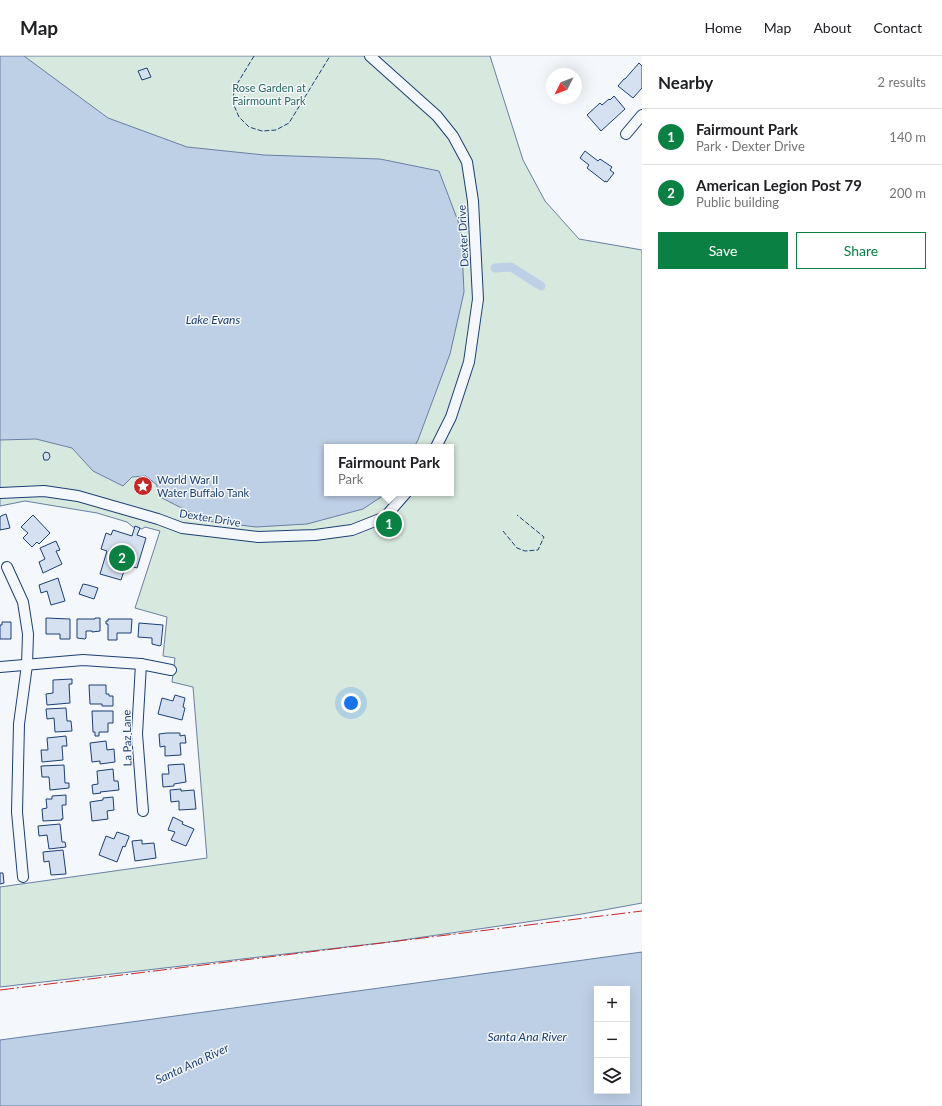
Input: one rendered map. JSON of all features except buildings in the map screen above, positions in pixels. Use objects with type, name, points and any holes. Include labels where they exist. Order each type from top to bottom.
[{"type":"street","name":"Dexter Drive","points":[[370,56],[437,116],[453,136],[466,162],[473,201],[478,299],[469,362],[451,417],[438,444]]},
{"type":"street","points":[[626,134],[642,114]]},
{"type":"street","name":"Dexter Drive","points":[[0,493],[44,491],[78,496],[158,519],[182,528],[258,537],[315,535],[352,530],[385,518],[403,496]]},
{"type":"street","points":[[7,567],[23,602],[28,634],[27,665],[19,724],[17,812],[23,877]]},
{"type":"street","points":[[0,667],[83,660],[141,664],[172,670]]},
{"type":"street","name":"La Paz Lane","points":[[141,664],[137,734],[143,811]]},
{"type":"green space","name":"Rose Garden at Fairmount Park","points":[[0,56],[490,56],[523,160],[545,201],[579,239],[642,250],[642,903],[582,914],[389,942],[0,987],[0,887],[207,858],[193,687],[172,682],[175,658],[163,656],[167,617],[135,608],[160,531],[145,527],[142,529],[133,527],[127,522],[97,513],[25,501],[0,506]]},
{"type":"water","name":"Lake Evans","points":[[0,56],[24,56],[108,118],[187,147],[264,155],[380,159],[439,171],[461,229],[464,292],[450,354],[418,440],[416,444],[324,444],[324,496],[382,496],[363,509],[307,524],[256,527],[207,521],[158,496],[157,485],[146,476],[132,477],[123,486],[93,471],[72,448],[36,439],[0,440]]},
{"type":"water","name":"Santa Ana River","points":[[642,952],[642,1106],[0,1106],[0,1040]]},
{"type":"waterway","points":[[495,268],[511,267],[541,286]]},
{"type":"fence","points":[[254,56],[234,89],[233,103],[239,117],[249,127],[262,131],[276,130],[289,123],[330,56]]},
{"type":"fence","points":[[503,531],[517,548],[525,551],[538,550],[544,537],[517,515]]},
{"type":"power","points":[[0,990],[642,911]]},
{"type":"place","name":"World War II Water Buffalo Tank","points":[[143,486]]},
{"type":"place","name":"Fairmount Park","points":[[389,524]]},
{"type":"place","name":"American Legion Post 79","points":[[122,558]]}]
